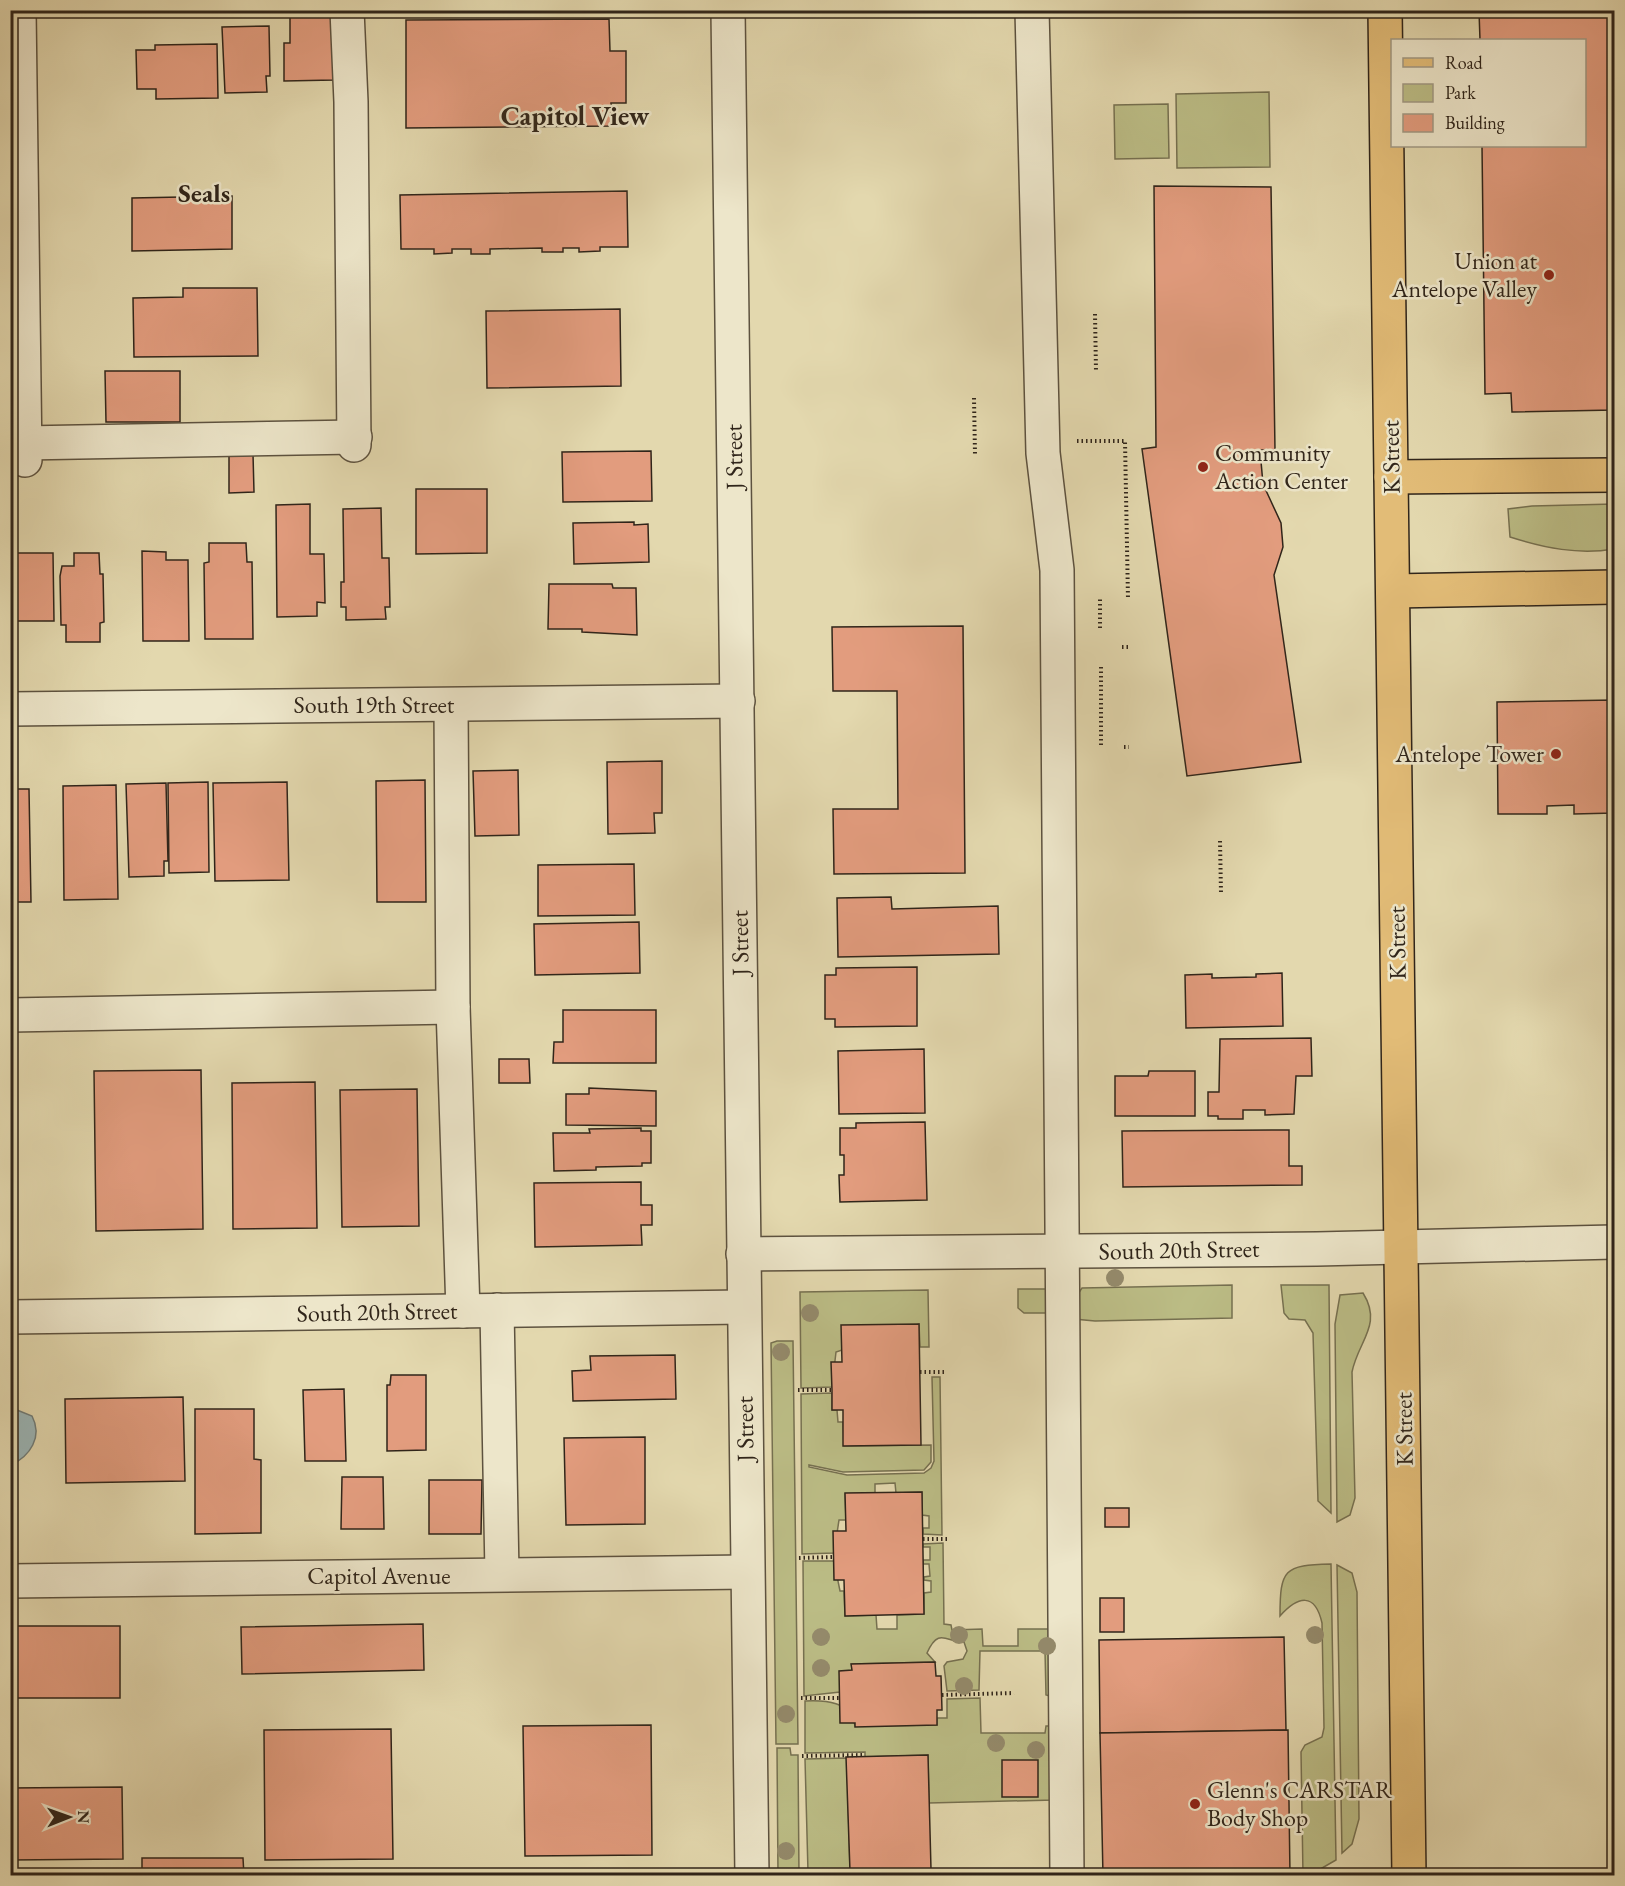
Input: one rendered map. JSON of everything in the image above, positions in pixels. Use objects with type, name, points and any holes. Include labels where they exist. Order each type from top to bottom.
[{"type":"main road","name":"K Street","points":[[1385,10],[1409,1875]]},
{"type":"main road","points":[[1391,477],[1614,475]]},
{"type":"main road","points":[[1393,591],[1614,587]]},
{"type":"street","points":[[19,10],[25,452],[355,441],[351,102],[347,10]]},
{"type":"street","name":"J Street","points":[[728,10],[752,1875]]},
{"type":"street","points":[[1032,10],[1042,453],[1057,579],[1067,1875]]},
{"type":"street","name":"South 19th Street","points":[[10,710],[738,701]]},
{"type":"street","points":[[451,705],[453,1007],[463,1311]]},
{"type":"street","points":[[10,1015],[453,1007]]},
{"type":"street","name":"South 20th Street","points":[[743,1254],[1063,1252],[1614,1242]]},
{"type":"street","name":"South 20th Street","points":[[10,1317],[743,1307]]},
{"type":"street","points":[[497,1310],[502,1574]]},
{"type":"street","name":"Capitol Avenue","points":[[10,1581],[747,1572]]},
{"type":"path","points":[[1095,314],[1096,371]]},
{"type":"path","points":[[974,398],[975,454]]},
{"type":"path","points":[[1086,441],[1125,441],[1128,598]]},
{"type":"path","points":[[1100,599],[1100,628]]},
{"type":"path","points":[[1122,647],[1128,646]]},
{"type":"path","points":[[1101,667],[1101,747]]},
{"type":"path","points":[[1220,841],[1221,893]]},
{"type":"path","points":[[920,1372],[944,1372]]},
{"type":"path","points":[[798,1390],[832,1390]]},
{"type":"path","points":[[923,1539],[947,1539]]},
{"type":"path","points":[[799,1558],[834,1557]]},
{"type":"path","points":[[942,1695],[1014,1693]]},
{"type":"path","points":[[801,1698],[840,1698]]},
{"type":"path","points":[[802,1756],[865,1755]]},
{"type":"green space","points":[[1269,92],[1270,167],[1177,168],[1176,94]]},
{"type":"green space","points":[[1168,104],[1169,158],[1115,159],[1114,105]]},
{"type":"green space","points":[[1614,504],[1614,549],[1575,551],[1510,537],[1508,509],[1532,506]]},
{"type":"green space","points":[[1232,1285],[1232,1318],[1095,1321],[1074,1319],[1078,1294],[1082,1288]]},
{"type":"green space","points":[[1281,1285],[1329,1285],[1331,1513],[1318,1501],[1313,1333],[1305,1320],[1289,1319],[1284,1313]]},
{"type":"green space","points":[[1018,1289],[1049,1289],[1054,1697],[1046,1695],[1045,1651],[980,1651],[979,1690],[947,1691],[944,1666],[947,1662],[963,1659],[967,1651],[964,1642],[944,1638],[935,1640],[927,1653],[935,1662],[852,1664],[852,1670],[840,1692],[804,1696],[803,1561],[834,1561],[840,1591],[844,1591],[845,1616],[876,1615],[877,1629],[897,1629],[897,1615],[924,1614],[924,1593],[931,1592],[931,1581],[924,1580],[924,1577],[930,1576],[929,1564],[923,1564],[923,1560],[930,1560],[930,1547],[923,1547],[923,1544],[943,1543],[944,1624],[951,1625],[952,1630],[982,1629],[983,1646],[1018,1646],[1018,1629],[1051,1629],[1046,1313],[1024,1313],[1018,1308]]},
{"type":"green space","points":[[928,1290],[929,1347],[920,1347],[919,1324],[836,1352],[832,1387],[801,1388],[800,1292]]},
{"type":"green space","points":[[1363,1293],[1371,1314],[1370,1324],[1352,1372],[1355,1498],[1350,1515],[1337,1522],[1335,1324],[1340,1295]]},
{"type":"green space","points":[[793,1341],[798,1744],[776,1744],[771,1343]]},
{"type":"green space","points":[[932,1377],[940,1377],[942,1535],[923,1534],[923,1528],[929,1528],[929,1516],[922,1515],[922,1492],[896,1493],[895,1483],[875,1484],[875,1493],[845,1494],[846,1520],[839,1520],[834,1553],[802,1554],[801,1394],[832,1393],[832,1410],[837,1410],[838,1422],[843,1422],[844,1446],[931,1445],[931,1462],[924,1470],[843,1472],[809,1465],[809,1467],[847,1475],[924,1473],[931,1468],[934,1461]]},
{"type":"green space","points":[[1331,1564],[1336,1860],[1310,1875],[1303,1875],[1301,1752],[1305,1745],[1322,1737],[1324,1728],[1322,1623],[1315,1606],[1305,1600],[1293,1604],[1280,1616],[1281,1588],[1284,1579],[1294,1568]]},
{"type":"green space","points":[[1337,1565],[1352,1573],[1357,1592],[1359,1819],[1352,1844],[1342,1853]]},
{"type":"green space","points":[[980,1698],[981,1733],[1045,1733],[1046,1726],[1054,1726],[1054,1800],[929,1803],[928,1755],[865,1757],[865,1752],[805,1753],[805,1701],[829,1702],[843,1707],[853,1718],[855,1726],[937,1725],[937,1718],[947,1718],[947,1699]]},
{"type":"green space","points":[[777,1748],[790,1748],[791,1755],[798,1755],[799,1875],[778,1875]]},
{"type":"green space","points":[[847,1758],[850,1871],[808,1872],[805,1759]]},
{"type":"water","points":[[17,1410],[32,1416],[36,1431],[29,1451],[11,1465],[11,1412]]},
{"type":"building","points":[[290,10],[333,10],[334,80],[284,81],[284,43],[290,43]]},
{"type":"building","name":"Union at Antelope Valley","points":[[1612,10],[1614,410],[1512,412],[1511,393],[1485,394],[1482,147],[1586,147],[1586,39],[1480,39],[1479,11]]},
{"type":"building","points":[[609,19],[610,51],[626,51],[626,103],[611,103],[611,126],[406,128],[406,20]]},
{"type":"building","points":[[269,26],[270,76],[266,76],[267,92],[225,93],[222,27]]},
{"type":"building","points":[[217,44],[218,98],[156,99],[156,89],[137,89],[136,50],[155,50],[155,45]]},
{"type":"building","name":"Community Action Center","points":[[1154,186],[1271,187],[1275,450],[1260,450],[1263,484],[1281,523],[1283,547],[1274,575],[1301,762],[1187,776],[1142,449],[1156,447]]},
{"type":"building","points":[[627,191],[628,247],[600,247],[600,251],[579,252],[579,248],[563,248],[563,252],[542,252],[542,248],[490,249],[490,254],[471,254],[471,249],[452,249],[452,253],[434,254],[434,249],[401,249],[400,195]]},
{"type":"building","points":[[232,196],[232,249],[132,251],[132,198]]},
{"type":"building","points":[[183,288],[257,288],[258,356],[134,357],[133,298],[183,297]]},
{"type":"building","points":[[620,309],[621,386],[487,388],[486,311]]},
{"type":"building","points":[[105,371],[180,371],[180,422],[106,422]]},
{"type":"building","points":[[651,451],[652,501],[563,502],[562,452]]},
{"type":"building","points":[[253,454],[254,492],[229,493],[229,455]]},
{"type":"building","points":[[416,489],[487,489],[487,553],[416,554]]},
{"type":"building","points":[[310,504],[310,554],[324,554],[325,603],[317,602],[317,616],[277,617],[276,505]]},
{"type":"building","points":[[381,508],[382,558],[389,558],[390,607],[385,607],[386,619],[346,620],[346,607],[341,607],[341,582],[344,582],[343,509]]},
{"type":"building","points":[[634,522],[634,525],[648,524],[649,562],[574,564],[573,523]]},
{"type":"building","points":[[209,543],[246,543],[247,562],[252,562],[253,639],[205,639],[204,563],[209,562]]},
{"type":"building","points":[[142,551],[166,552],[166,560],[188,560],[189,641],[143,641]]},
{"type":"building","points":[[10,553],[53,553],[54,621],[10,621]]},
{"type":"building","points":[[74,553],[99,553],[100,574],[103,574],[104,622],[100,623],[100,642],[66,642],[66,625],[61,625],[60,576],[62,566],[74,566]]},
{"type":"building","points":[[549,584],[612,584],[613,588],[636,588],[637,635],[582,632],[582,629],[548,629]]},
{"type":"building","points":[[963,626],[965,873],[834,874],[833,809],[898,809],[897,691],[833,691],[832,627]]},
{"type":"building","name":"Antelope Tower","points":[[1614,700],[1614,813],[1574,814],[1574,805],[1547,806],[1547,814],[1498,814],[1497,702]]},
{"type":"building","points":[[662,761],[662,813],[654,813],[655,833],[608,834],[607,762]]},
{"type":"building","points":[[518,770],[519,835],[475,836],[473,771]]},
{"type":"building","points":[[425,780],[426,902],[377,902],[376,781]]},
{"type":"building","points":[[208,782],[209,872],[169,873],[168,783]]},
{"type":"building","points":[[287,782],[289,880],[215,881],[213,783]]},
{"type":"building","points":[[166,783],[168,861],[164,861],[164,876],[129,877],[126,784]]},
{"type":"building","points":[[116,785],[118,899],[64,900],[63,786]]},
{"type":"building","points":[[10,789],[29,789],[31,902],[10,902]]},
{"type":"building","points":[[634,864],[635,915],[538,916],[538,865]]},
{"type":"building","points":[[891,897],[892,909],[998,906],[999,954],[838,957],[837,898]]},
{"type":"building","points":[[639,922],[640,973],[535,975],[534,924]]},
{"type":"building","points":[[917,967],[917,1026],[835,1027],[835,1019],[825,1019],[825,975],[836,975],[836,968]]},
{"type":"building","points":[[1282,973],[1283,1026],[1186,1028],[1185,975],[1212,974],[1212,978],[1256,977],[1256,974]]},
{"type":"building","points":[[563,1010],[656,1010],[656,1063],[553,1063],[554,1042],[563,1042]]},
{"type":"building","points":[[1311,1038],[1312,1076],[1296,1076],[1294,1114],[1265,1115],[1265,1110],[1243,1110],[1243,1119],[1218,1119],[1218,1116],[1208,1116],[1208,1092],[1219,1092],[1220,1039]]},
{"type":"building","points":[[924,1049],[925,1113],[839,1114],[838,1051]]},
{"type":"building","points":[[499,1059],[529,1059],[530,1083],[499,1083]]},
{"type":"building","points":[[201,1070],[203,1229],[96,1231],[94,1071]]},
{"type":"building","points":[[1149,1071],[1195,1071],[1195,1116],[1115,1116],[1115,1076],[1148,1076]]},
{"type":"building","points":[[315,1082],[317,1228],[233,1229],[232,1083]]},
{"type":"building","points":[[589,1088],[656,1091],[656,1126],[566,1125],[566,1094],[589,1094]]},
{"type":"building","points":[[417,1089],[419,1226],[342,1227],[340,1090]]},
{"type":"building","points":[[925,1122],[927,1200],[840,1202],[839,1175],[844,1175],[844,1155],[840,1155],[840,1128],[856,1128],[856,1123]]},
{"type":"building","points":[[641,1128],[641,1131],[651,1131],[651,1163],[642,1163],[642,1166],[596,1167],[596,1170],[554,1171],[553,1133],[590,1133],[589,1129]]},
{"type":"building","points":[[1289,1130],[1289,1166],[1302,1166],[1302,1185],[1123,1187],[1122,1131]]},
{"type":"building","points":[[641,1182],[641,1205],[652,1205],[652,1225],[641,1225],[642,1245],[535,1247],[534,1183]]},
{"type":"building","points":[[919,1324],[921,1445],[843,1446],[843,1410],[832,1410],[831,1362],[842,1362],[841,1325]]},
{"type":"building","points":[[675,1355],[676,1399],[573,1401],[572,1371],[591,1370],[590,1356]]},
{"type":"building","points":[[391,1375],[426,1375],[426,1450],[387,1451],[387,1385],[390,1385]]},
{"type":"building","points":[[344,1389],[346,1461],[305,1461],[303,1390]]},
{"type":"building","points":[[183,1397],[185,1481],[66,1483],[65,1399]]},
{"type":"building","points":[[195,1409],[254,1409],[254,1459],[261,1460],[261,1533],[195,1534]]},
{"type":"building","points":[[645,1437],[645,1524],[566,1525],[564,1438]]},
{"type":"building","points":[[342,1477],[383,1477],[384,1529],[341,1529]]},
{"type":"building","points":[[429,1480],[482,1480],[481,1534],[429,1534]]},
{"type":"building","points":[[10,1492],[12,1492],[12,1532],[10,1532]]},
{"type":"building","points":[[922,1492],[924,1614],[845,1616],[844,1580],[834,1580],[833,1531],[846,1531],[845,1493]]},
{"type":"building","points":[[1105,1508],[1129,1508],[1129,1527],[1105,1527]]},
{"type":"building","points":[[1100,1598],[1124,1598],[1124,1632],[1100,1632]]},
{"type":"building","points":[[423,1624],[424,1670],[242,1674],[241,1627]]},
{"type":"building","points":[[10,1626],[120,1626],[120,1698],[10,1698]]},
{"type":"building","points":[[1284,1637],[1286,1730],[1100,1733],[1099,1640]]},
{"type":"building","points":[[935,1662],[936,1676],[941,1676],[942,1710],[937,1710],[937,1725],[855,1727],[855,1723],[840,1723],[839,1671],[852,1670],[851,1664]]},
{"type":"building","points":[[651,1725],[652,1855],[525,1856],[523,1726]]},
{"type":"building","points":[[391,1729],[393,1859],[265,1860],[264,1730]]},
{"type":"building","name":"Glenn's CARSTAR Body Shop","points":[[1288,1730],[1290,1876],[1103,1876],[1100,1733]]},
{"type":"building","points":[[928,1755],[931,1869],[850,1871],[846,1757]]},
{"type":"building","points":[[1002,1760],[1038,1760],[1038,1797],[1002,1797]]},
{"type":"building","points":[[122,1787],[123,1859],[10,1860],[10,1788]]},
{"type":"building","points":[[142,1858],[243,1858],[244,1876],[142,1876]]},
{"type":"place","name":"Union at Antelope Valley","points":[[1549,275]]},
{"type":"place","name":"Community Action Center","points":[[1203,467]]},
{"type":"place","name":"Antelope Tower","points":[[1556,754]]},
{"type":"place","name":"Glenn's CARSTAR Body Shop","points":[[1195,1804]]},
{"type":"district","name":"Capitol View","points":[[575,116]]},
{"type":"district","name":"Seals","points":[[204,193]]}]
